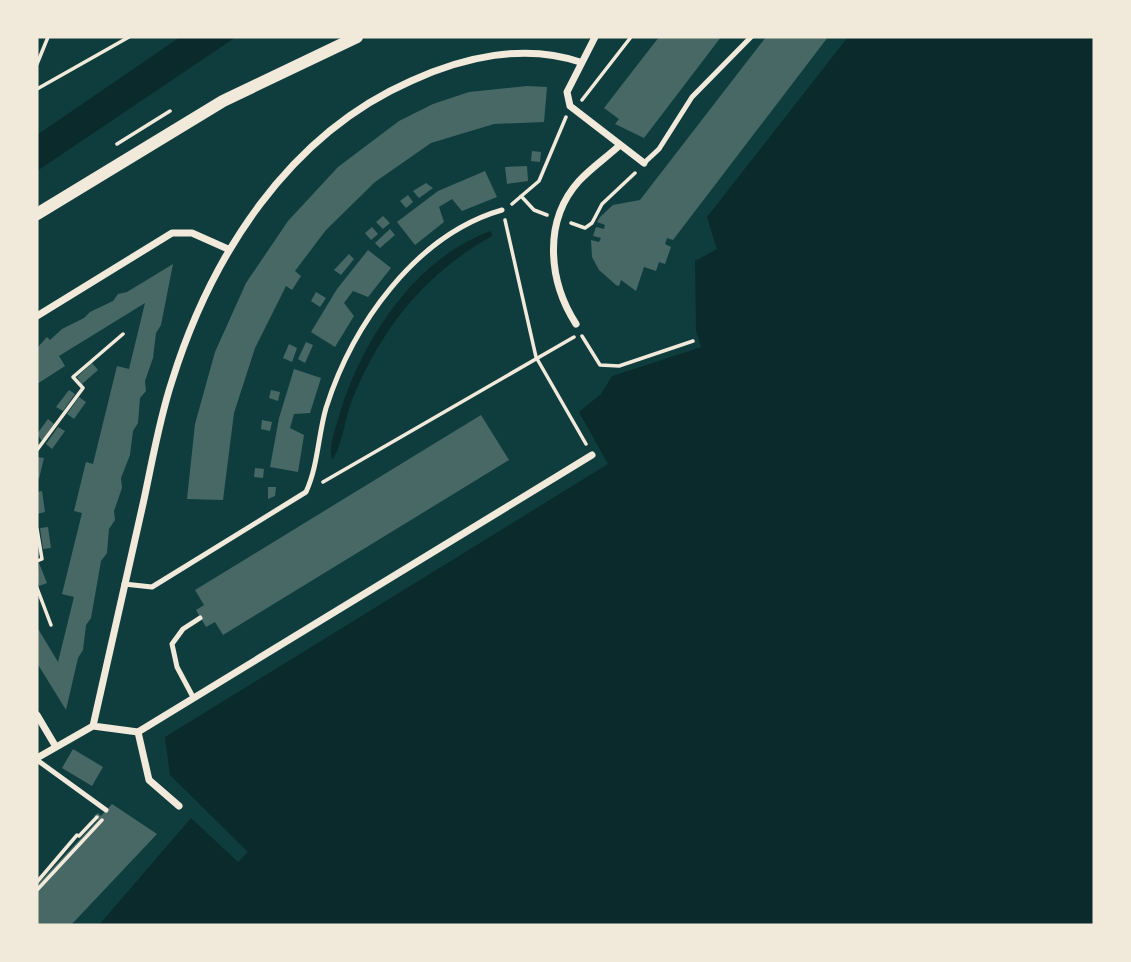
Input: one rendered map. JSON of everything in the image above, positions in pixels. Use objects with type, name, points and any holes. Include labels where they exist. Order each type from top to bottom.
[{"type":"street","points":[[37,214],[223,101],[357,37]]},
{"type":"street","points":[[595,37],[567,92],[573,108],[644,163]]},
{"type":"street","points":[[93,726],[171,383],[193,321],[228,249],[278,181],[336,124],[379,95],[438,69],[480,58],[558,54],[580,62]]},
{"type":"street","points":[[576,324],[557,286],[552,249],[558,218],[578,183],[620,145]]},
{"type":"street","points":[[37,316],[172,233],[192,233],[228,249]]},
{"type":"street","points":[[37,759],[93,726],[138,732],[592,455]]},
{"type":"street","points":[[37,715],[56,747]]},
{"type":"street","points":[[138,732],[149,780],[179,806]]},
{"type":"lane","points":[[644,163],[659,149],[692,97],[751,37]]},
{"type":"lane","points":[[124,584],[152,587],[306,492],[312,479],[326,409],[337,379],[380,302],[407,272],[451,233],[466,223],[502,210]]},
{"type":"lane","points":[[193,697],[177,667],[172,644],[183,629],[201,618]]},
{"type":"lane","points":[[37,759],[107,812]]},
{"type":"path","points":[[37,64],[48,37]]},
{"type":"path","points":[[37,89],[129,37]]},
{"type":"path","points":[[592,455],[536,356],[502,210],[521,196],[543,172],[573,108],[631,37]]},
{"type":"path","points":[[521,196],[534,210],[585,228],[598,216],[602,204],[621,189],[644,163]]},
{"type":"path","points":[[306,492],[536,356],[581,333],[600,365],[609,366],[619,366],[693,341]]},
{"type":"path","points":[[37,450],[83,388],[74,377],[123,334]]},
{"type":"path","points":[[37,529],[42,559],[37,561]]},
{"type":"path","points":[[37,588],[51,625]]},
{"type":"path","points":[[37,890],[107,812]]},
{"type":"path","points":[[37,882],[93,822]]},
{"type":"water","points":[[180,37],[236,37],[37,171],[37,135]]},
{"type":"water","points":[[848,37],[1094,37],[1094,925],[99,925],[191,818],[238,862],[248,852],[170,775],[165,737],[608,464],[579,412],[601,394],[612,376],[701,347],[696,331],[695,261],[717,249],[707,217]]},
{"type":"water","points":[[491,231],[492,236],[468,251],[425,286],[391,327],[352,400],[338,449],[332,460],[333,436],[350,385],[362,357],[396,304],[439,260],[464,243]]},
{"type":"pier","points":[[696,331],[701,347],[612,376],[611,372],[697,345],[693,333]]},
{"type":"building","points":[[659,37],[721,37],[644,138],[615,124],[619,119],[604,108]]},
{"type":"building","points":[[766,37],[828,37],[673,240],[667,238],[665,244],[671,247],[665,264],[659,262],[656,271],[644,267],[636,291],[621,280],[619,286],[616,285],[599,270],[592,257],[591,240],[599,242],[601,238],[593,236],[596,227],[604,229],[605,225],[597,222],[600,217],[613,205],[640,200]]},
{"type":"building","points":[[527,86],[547,87],[544,122],[494,124],[431,143],[375,182],[326,230],[295,271],[301,276],[292,290],[286,286],[255,348],[234,413],[223,500],[187,499],[195,424],[215,352],[246,283],[288,221],[338,167],[399,121],[433,104],[469,92]]},
{"type":"building","points":[[532,151],[541,152],[540,162],[531,161]]},
{"type":"building","points":[[527,166],[528,181],[507,184],[505,167]]},
{"type":"building","points":[[485,171],[497,197],[462,211],[452,199],[439,207],[444,222],[415,245],[397,222],[438,191]]},
{"type":"building","points":[[426,183],[433,188],[419,198],[413,191]]},
{"type":"building","points":[[408,195],[413,202],[406,208],[400,201]]},
{"type":"building","points":[[383,216],[390,223],[383,229],[376,222]]},
{"type":"building","points":[[372,227],[378,234],[371,240],[365,233]]},
{"type":"building","points":[[390,229],[395,235],[380,248],[375,243]]},
{"type":"building","points":[[368,250],[391,268],[368,297],[353,291],[344,303],[354,316],[335,347],[311,332],[337,289]]},
{"type":"building","points":[[349,254],[354,259],[341,275],[334,270]]},
{"type":"building","points":[[173,264],[161,325],[156,333],[153,358],[145,381],[146,391],[140,398],[138,423],[133,431],[130,455],[121,478],[122,488],[114,511],[115,520],[109,529],[107,553],[101,561],[91,618],[86,625],[83,650],[78,658],[66,710],[37,663],[37,627],[58,662],[74,597],[62,594],[82,513],[74,511],[86,462],[93,464],[117,366],[129,369],[145,303],[59,356],[65,366],[37,384],[37,348],[47,337],[50,340],[62,329],[113,301],[118,294],[127,292]]},
{"type":"building","points":[[316,292],[326,298],[320,307],[311,301]]},
{"type":"building","points":[[306,342],[313,345],[305,363],[298,359]]},
{"type":"building","points":[[289,344],[297,348],[292,362],[283,358]]},
{"type":"building","points":[[92,363],[98,370],[82,384],[77,377]]},
{"type":"building","points":[[294,369],[321,378],[310,413],[294,414],[290,428],[304,435],[298,472],[270,467],[279,418]]},
{"type":"building","points":[[69,390],[75,394],[63,411],[56,407]]},
{"type":"building","points":[[271,390],[280,392],[278,401],[269,398]]},
{"type":"building","points":[[79,397],[86,402],[74,419],[67,414]]},
{"type":"building","points":[[481,415],[509,460],[223,635],[215,622],[206,627],[196,610],[204,605],[195,590]]},
{"type":"building","points":[[48,419],[54,424],[42,441],[37,434]]},
{"type":"building","points":[[262,420],[272,422],[270,431],[261,429]]},
{"type":"building","points":[[58,427],[65,431],[52,449],[46,444]]},
{"type":"building","points":[[37,457],[44,458],[39,479],[37,478]]},
{"type":"building","points":[[255,468],[264,469],[263,478],[254,477]]},
{"type":"building","points":[[268,487],[276,487],[275,496],[268,499]]},
{"type":"building","points":[[42,491],[45,512],[37,514],[37,492]]},
{"type":"building","points":[[48,527],[51,548],[43,549],[40,528]]},
{"type":"building","points":[[39,563],[47,583],[39,586],[37,580]]},
{"type":"building","points":[[73,749],[103,767],[92,786],[62,768]]},
{"type":"building","points":[[112,804],[157,834],[71,925],[37,925],[37,885],[98,820],[94,816],[98,813],[101,816]]}]
